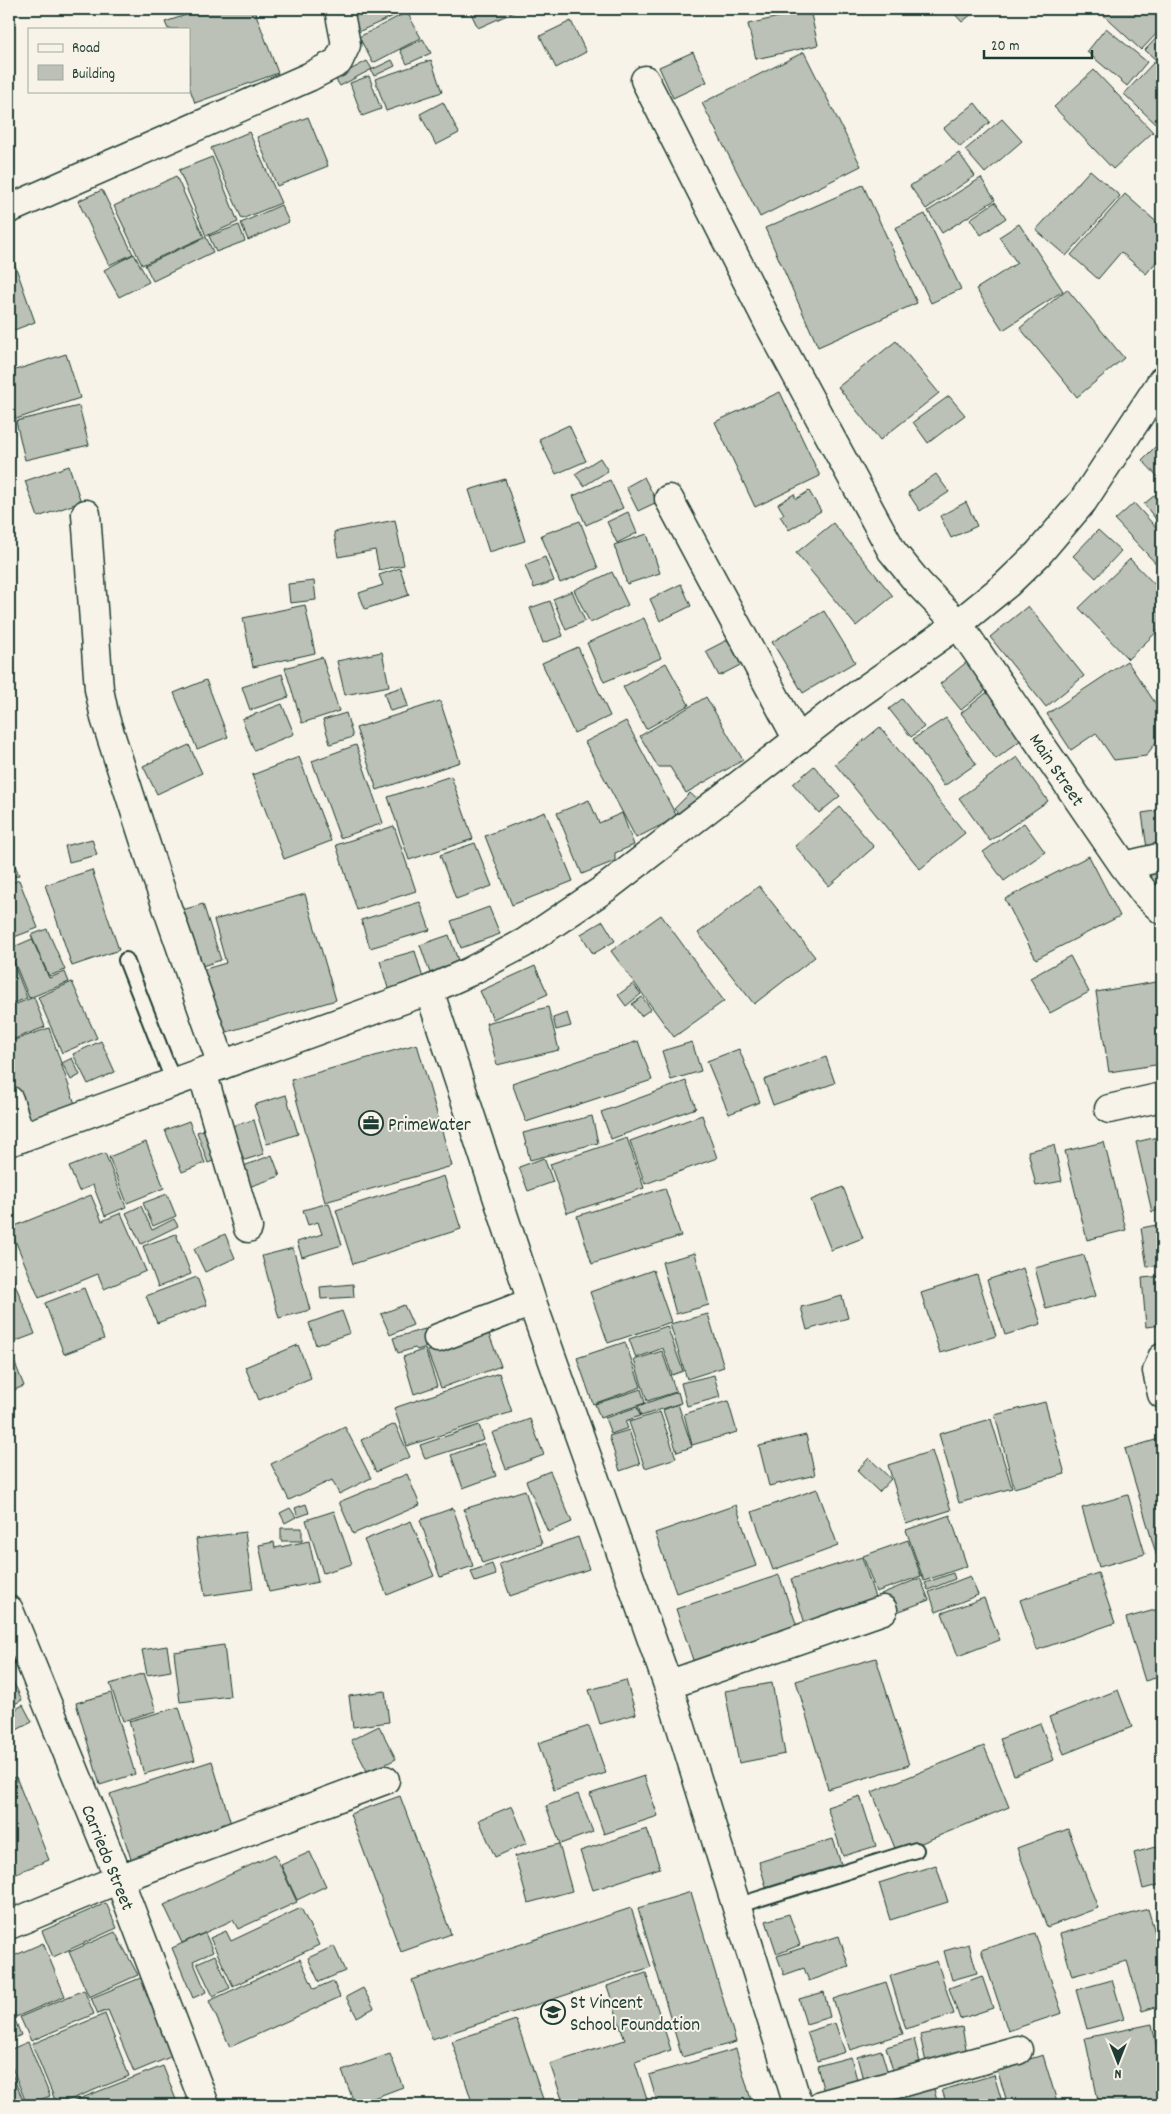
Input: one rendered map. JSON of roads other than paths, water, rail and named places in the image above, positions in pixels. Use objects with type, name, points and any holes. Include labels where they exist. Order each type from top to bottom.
[{"type":"street","points":[[9,209],[309,77],[338,62],[346,45],[339,9]]},
{"type":"street","name":"Main Street","points":[[646,80],[769,324],[892,551],[919,584],[958,624],[1124,866],[1146,895],[1162,910]]},
{"type":"street","points":[[9,1100],[15,1140],[429,990],[469,972],[524,943],[615,881],[836,710],[958,624],[1007,584],[1038,554],[1083,501],[1162,381]]},
{"type":"street","points":[[669,499],[798,740]]},
{"type":"street","points":[[86,514],[99,689],[105,718],[155,873],[212,1069],[248,1228]]},
{"type":"street","points":[[1124,866],[1162,857]]},
{"type":"street","points":[[429,990],[532,1302],[668,1685],[798,2105]]},
{"type":"street","points":[[1109,1109],[1162,1097]]},
{"type":"street","points":[[438,1338],[532,1302]]},
{"type":"street","points":[[1162,1358],[1157,1371],[1162,1394]]},
{"type":"street","points":[[668,1685],[883,1610]]},
{"type":"street","name":"Carriedo Street","points":[[10,1616],[119,1879],[205,2105]]},
{"type":"street","points":[[9,1925],[119,1879],[385,1780]]},
{"type":"street","points":[[821,2105],[1018,2050]]},
{"type":"lane","points":[[126,960],[174,1083]]},
{"type":"lane","points":[[736,1906],[916,1850]]},
{"type":"place","name":"PrimeWater","points":[[371,1123]]},
{"type":"place","name":"St Vincent School Foundation","points":[[553,2012]]}]
